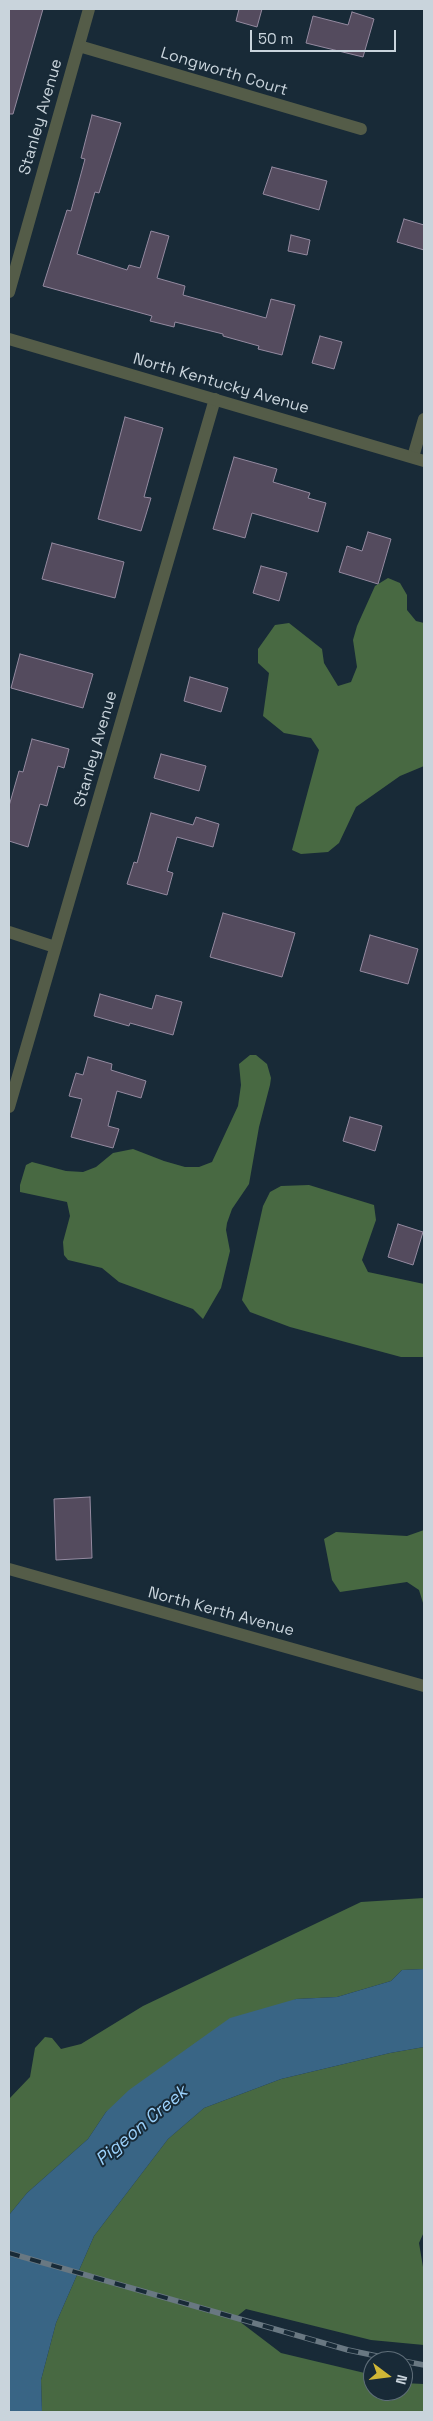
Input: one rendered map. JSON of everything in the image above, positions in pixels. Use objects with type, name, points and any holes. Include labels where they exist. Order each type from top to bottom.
[{"type":"street","name":"Stanley Avenue","points":[[9,292],[88,9]]},
{"type":"street","name":"Longworth Court","points":[[78,46],[361,129]]},
{"type":"street","name":"North Kentucky Avenue","points":[[9,339],[419,459]]},
{"type":"street","name":"Stanley Avenue","points":[[9,1107],[215,399]]},
{"type":"street","points":[[419,459],[424,419]]},
{"type":"street","points":[[9,932],[55,947]]},
{"type":"street","name":"North Kerth Avenue","points":[[9,1569],[424,1686]]},
{"type":"green space","points":[[388,578],[400,583],[407,595],[407,610],[416,621],[424,623],[424,766],[400,776],[356,807],[339,843],[328,852],[301,854],[292,850],[319,750],[311,738],[284,733],[263,716],[269,673],[258,663],[258,649],[275,625],[289,623],[322,649],[324,663],[338,686],[351,682],[357,667],[353,640],[357,626],[375,586]]},
{"type":"green space","points":[[250,1055],[256,1055],[267,1064],[271,1078],[270,1085],[259,1127],[249,1184],[232,1209],[227,1223],[226,1230],[230,1251],[221,1288],[203,1319],[193,1309],[119,1282],[102,1268],[68,1260],[64,1255],[63,1242],[70,1216],[67,1202],[20,1192],[20,1185],[26,1165],[32,1162],[66,1171],[83,1172],[96,1167],[113,1153],[133,1149],[185,1167],[199,1167],[212,1162],[238,1106],[241,1085],[239,1064]]},
{"type":"green space","points":[[309,1185],[374,1205],[376,1220],[362,1260],[368,1272],[424,1284],[424,1357],[401,1357],[290,1327],[250,1312],[242,1300],[263,1206],[270,1192],[281,1186]]},
{"type":"green space","points":[[424,1530],[424,1606],[419,1590],[407,1582],[340,1592],[332,1580],[324,1539],[336,1532],[407,1536]]},
{"type":"green space","points":[[424,1898],[424,1969],[402,1970],[391,1981],[337,1997],[296,1999],[106,2112],[88,2139],[27,2193],[9,2215],[9,2099],[30,2077],[35,2048],[45,2037],[52,2038],[61,2049],[81,2044],[143,2006],[361,1902]]},
{"type":"green space","points":[[424,2047],[424,2232],[419,2243],[424,2273],[424,2345],[371,2340],[246,2309],[235,2318],[281,2353],[363,2373],[363,2401],[413,2401],[413,2383],[424,2384],[424,2412],[42,2412],[41,2380],[56,2323],[94,2236],[168,2139],[204,2108],[281,2079],[390,2053]]},
{"type":"water","name":"Pigeon Creek","points":[[424,1969],[424,2047],[390,2053],[281,2079],[204,2108],[168,2139],[94,2236],[56,2323],[41,2380],[42,2412],[9,2412],[9,2215],[27,2193],[88,2139],[106,2112],[129,2090],[230,2018],[296,1999],[337,1997],[391,1981],[402,1970]]},
{"type":"building","points":[[9,9],[43,9],[13,114],[9,114]]},
{"type":"building","points":[[239,9],[262,9],[257,27],[236,21]]},
{"type":"building","points":[[352,12],[374,19],[363,57],[306,43],[313,16],[348,25]]},
{"type":"building","points":[[92,115],[121,123],[99,193],[95,192],[77,254],[127,270],[129,265],[140,268],[151,231],[169,236],[157,278],[185,286],[183,295],[266,318],[271,299],[295,305],[282,355],[258,349],[259,346],[223,336],[223,334],[175,322],[174,327],[150,321],[152,316],[43,286],[67,210],[71,211],[85,159],[81,158]]},
{"type":"building","points":[[272,167],[327,181],[319,210],[263,194]]},
{"type":"building","points":[[404,219],[424,225],[424,250],[397,242]]},
{"type":"building","points":[[291,235],[310,240],[307,255],[288,251]]},
{"type":"building","points":[[320,336],[342,342],[334,369],[312,363]]},
{"type":"building","points":[[125,417],[163,428],[144,497],[151,498],[141,531],[98,519]]},
{"type":"building","points":[[234,457],[277,469],[273,482],[310,493],[308,498],[326,503],[318,532],[252,513],[245,538],[213,529]]},
{"type":"building","points":[[368,532],[391,539],[378,584],[339,572],[347,546],[362,551]]},
{"type":"building","points":[[52,543],[124,562],[115,598],[42,579]]},
{"type":"building","points":[[261,566],[287,573],[279,601],[253,593]]},
{"type":"building","points":[[20,654],[93,674],[83,708],[11,688]]},
{"type":"building","points":[[190,677],[228,688],[221,712],[184,701]]},
{"type":"building","points":[[32,739],[69,749],[64,768],[58,766],[47,806],[40,804],[28,847],[9,841],[9,806],[19,771],[23,772]]},
{"type":"building","points":[[161,754],[206,766],[199,791],[154,778]]},
{"type":"building","points":[[151,813],[193,825],[196,817],[219,824],[213,847],[177,837],[167,871],[173,873],[167,895],[127,884],[134,862],[137,863]]},
{"type":"building","points":[[223,913],[295,933],[282,977],[210,957]]},
{"type":"building","points":[[370,935],[418,949],[408,984],[360,971]]},
{"type":"building","points":[[100,994],[152,1009],[156,995],[182,1002],[173,1035],[130,1023],[129,1026],[94,1016]]},
{"type":"building","points":[[88,1057],[112,1064],[111,1070],[146,1081],[141,1098],[117,1091],[108,1126],[119,1129],[113,1148],[71,1137],[82,1099],[69,1096],[76,1073],[83,1075]]},
{"type":"building","points":[[350,1117],[382,1126],[375,1151],[343,1141]]},
{"type":"building","points":[[398,1224],[423,1232],[413,1265],[388,1257]]},
{"type":"building","points":[[90,1497],[92,1558],[56,1560],[54,1499]]},
{"type":"railway","points":[[9,2253],[363,2353]]},
{"type":"railway","points":[[413,2363],[424,2365]]}]
